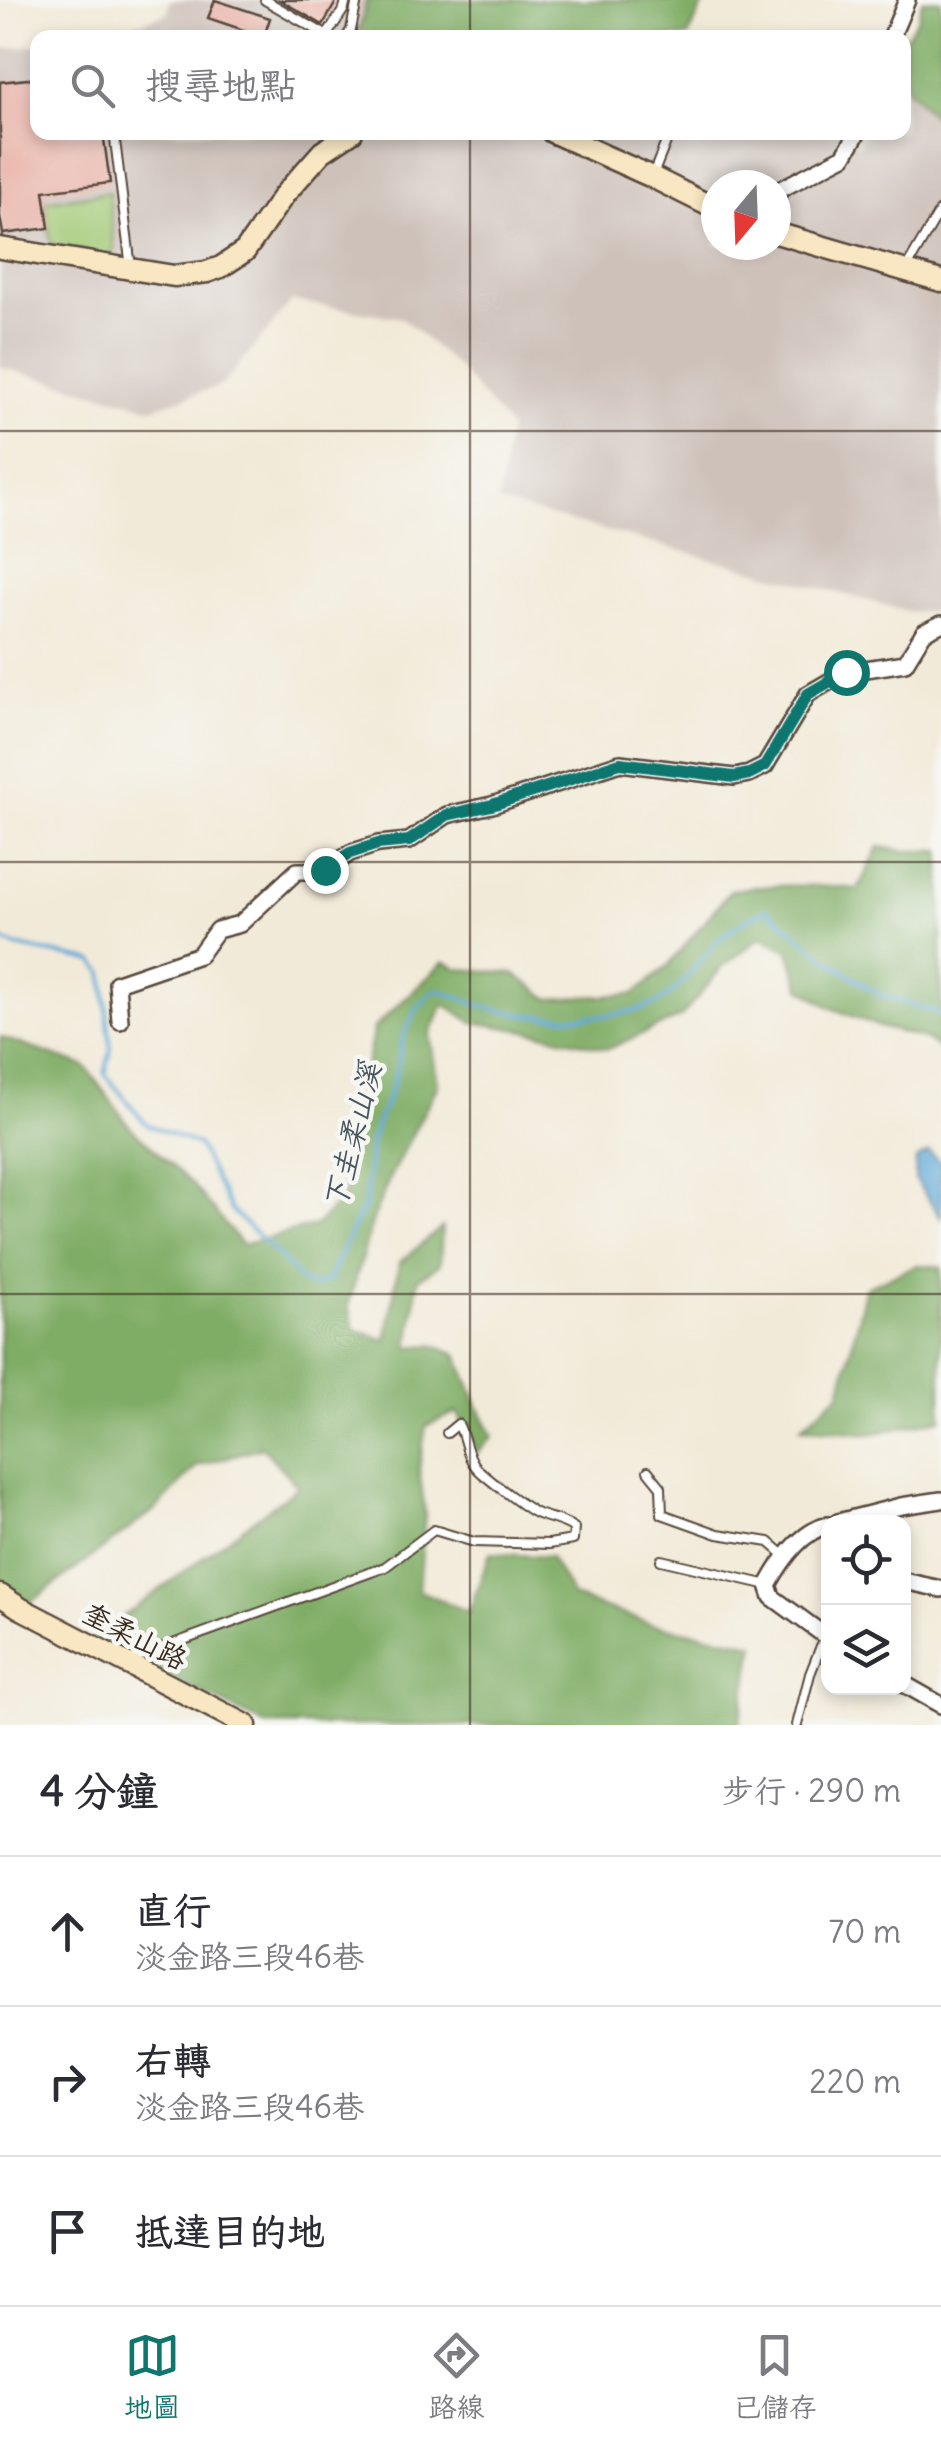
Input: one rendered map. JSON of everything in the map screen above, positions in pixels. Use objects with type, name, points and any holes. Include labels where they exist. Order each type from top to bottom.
[{"type":"street","points":[[895,30],[908,0]]},
{"type":"street","points":[[0,248],[174,276],[222,267],[245,252],[284,196],[322,152],[340,140]]},
{"type":"street","points":[[570,140],[701,202]]},
{"type":"street","points":[[791,184],[844,156],[853,140]]},
{"type":"street","points":[[791,237],[941,280]]},
{"type":"street","points":[[120,1021],[117,983],[199,956],[217,930],[240,924],[297,871],[325,870],[350,853],[378,844],[409,841],[447,815],[510,800],[620,763],[734,777],[749,774],[765,766],[808,694],[846,672],[905,662],[924,632],[941,624]]},
{"type":"street","points":[[866,1515],[941,1500]]},
{"type":"street","points":[[897,1515],[901,1506]]},
{"type":"street","points":[[821,1527],[784,1556],[768,1585],[772,1597],[821,1633]]},
{"type":"street","points":[[911,1582],[941,1589]]},
{"type":"street","name":"奎柔山路","points":[[0,1595],[246,1725]]},
{"type":"street","points":[[911,1688],[941,1705]]},
{"type":"lane","points":[[265,0],[316,30]]},
{"type":"lane","points":[[330,30],[346,0]]},
{"type":"lane","points":[[351,30],[357,0]]},
{"type":"lane","points":[[115,140],[131,268]]},
{"type":"lane","points":[[652,177],[667,140]]},
{"type":"lane","points":[[904,270],[941,208]]},
{"type":"lane","points":[[125,1662],[385,1567],[434,1530],[474,1542],[549,1544],[573,1540],[574,1528],[534,1513],[477,1470],[458,1424],[447,1433]]},
{"type":"lane","points":[[648,1471],[660,1487],[662,1514],[718,1534],[769,1542],[784,1556]]},
{"type":"lane","points":[[661,1560],[768,1585]]},
{"type":"lane","points":[[797,1725],[810,1674],[821,1650]]},
{"type":"shaded area","points":[[170,0],[367,0],[360,30],[119,30],[167,13]]},
{"type":"shaded area","points":[[30,46],[30,140],[851,140],[858,146],[862,140],[911,140],[911,92],[941,124],[941,611],[910,612],[498,502],[509,427],[455,365],[402,318],[292,301],[222,385],[153,408],[0,367],[0,49]]},
{"type":"green space","points":[[367,0],[705,0],[691,30],[360,30]]},
{"type":"green space","points":[[922,0],[941,0],[941,124],[911,92],[910,30]]},
{"type":"green space","points":[[109,192],[114,248],[111,254],[104,256],[51,244],[45,201]]},
{"type":"green space","points":[[879,847],[941,851],[941,1050],[925,1039],[831,1008],[801,988],[789,951],[761,937],[723,966],[682,1016],[608,1049],[472,1022],[444,1004],[430,1035],[438,1085],[374,1216],[348,1306],[355,1330],[386,1340],[399,1263],[442,1227],[440,1264],[418,1279],[409,1347],[433,1345],[457,1354],[493,1436],[478,1453],[457,1412],[426,1426],[419,1468],[425,1514],[419,1591],[469,1612],[490,1553],[550,1557],[573,1597],[651,1624],[755,1644],[739,1725],[266,1725],[93,1639],[298,1487],[262,1447],[197,1466],[156,1509],[27,1605],[0,1594],[0,1037],[85,1066],[131,1128],[192,1184],[242,1245],[317,1225],[343,1196],[374,1028],[444,962],[459,969],[513,973],[550,999],[634,994],[667,967],[731,890],[794,885],[858,889]]},
{"type":"green space","points":[[918,1265],[941,1267],[941,1419],[870,1434],[801,1427],[840,1393],[866,1287]]},
{"type":"water","points":[[929,1152],[941,1163],[941,1218],[915,1180],[916,1159]]},
{"type":"building","points":[[215,0],[270,18],[266,30],[243,30],[208,18]]},
{"type":"building","points":[[280,0],[337,0],[323,25]]},
{"type":"building","points":[[30,79],[30,140],[104,140],[110,183],[44,191],[49,228],[3,234],[0,82]]},
{"type":"waterway","name":"下圭柔山溪","points":[[0,939],[15,946],[93,961],[103,972],[111,1050],[105,1074],[146,1124],[198,1145],[230,1209],[303,1283],[314,1286],[327,1282],[365,1204],[371,1139],[394,1081],[403,1037],[416,1010],[434,990],[527,1015],[580,1017],[631,1011],[668,996],[720,939],[767,909],[831,962],[878,994],[941,1014]]},
{"type":"route","points":[[325,870],[350,853],[378,844],[409,841],[447,815],[492,805],[620,763],[734,777],[749,774],[765,766],[808,694],[846,672]]}]
